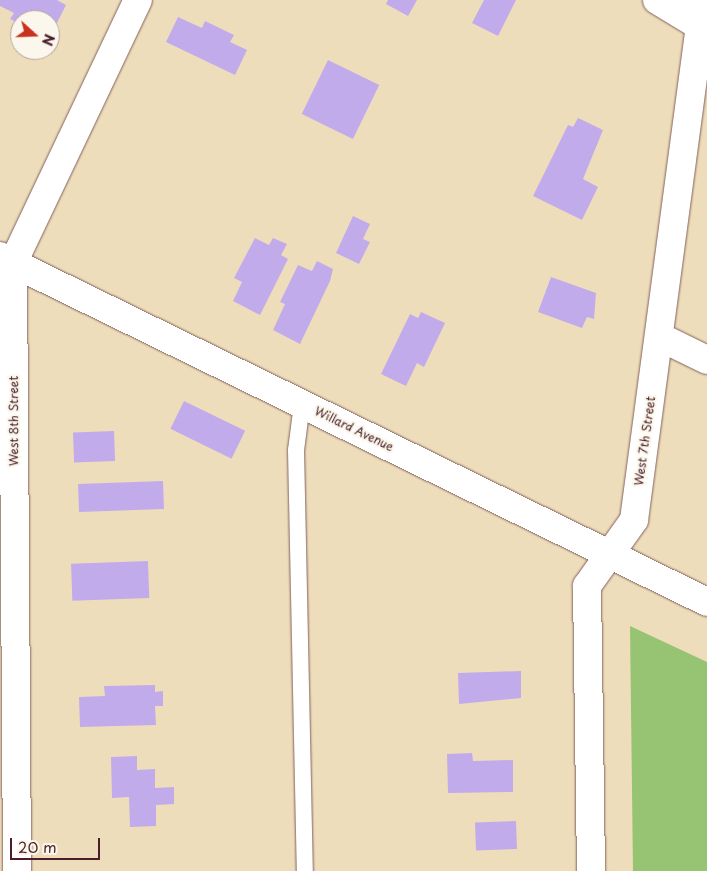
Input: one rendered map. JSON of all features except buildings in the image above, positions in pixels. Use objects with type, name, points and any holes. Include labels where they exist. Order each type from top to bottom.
[{"type":"street","name":"West 8th Street","points":[[17,871],[6,259],[138,0]]},
{"type":"street","points":[[657,0],[697,13]]},
{"type":"street","name":"West 7th Street","points":[[591,871],[587,586],[612,555],[634,520],[660,337],[697,13]]},
{"type":"street","name":"Willard Avenue","points":[[6,259],[707,602]]},
{"type":"street","points":[[660,337],[707,360]]},
{"type":"lane","points":[[302,404],[296,450],[305,871]]},
{"type":"green space","points":[[630,626],[707,662],[707,871],[633,871]]}]
